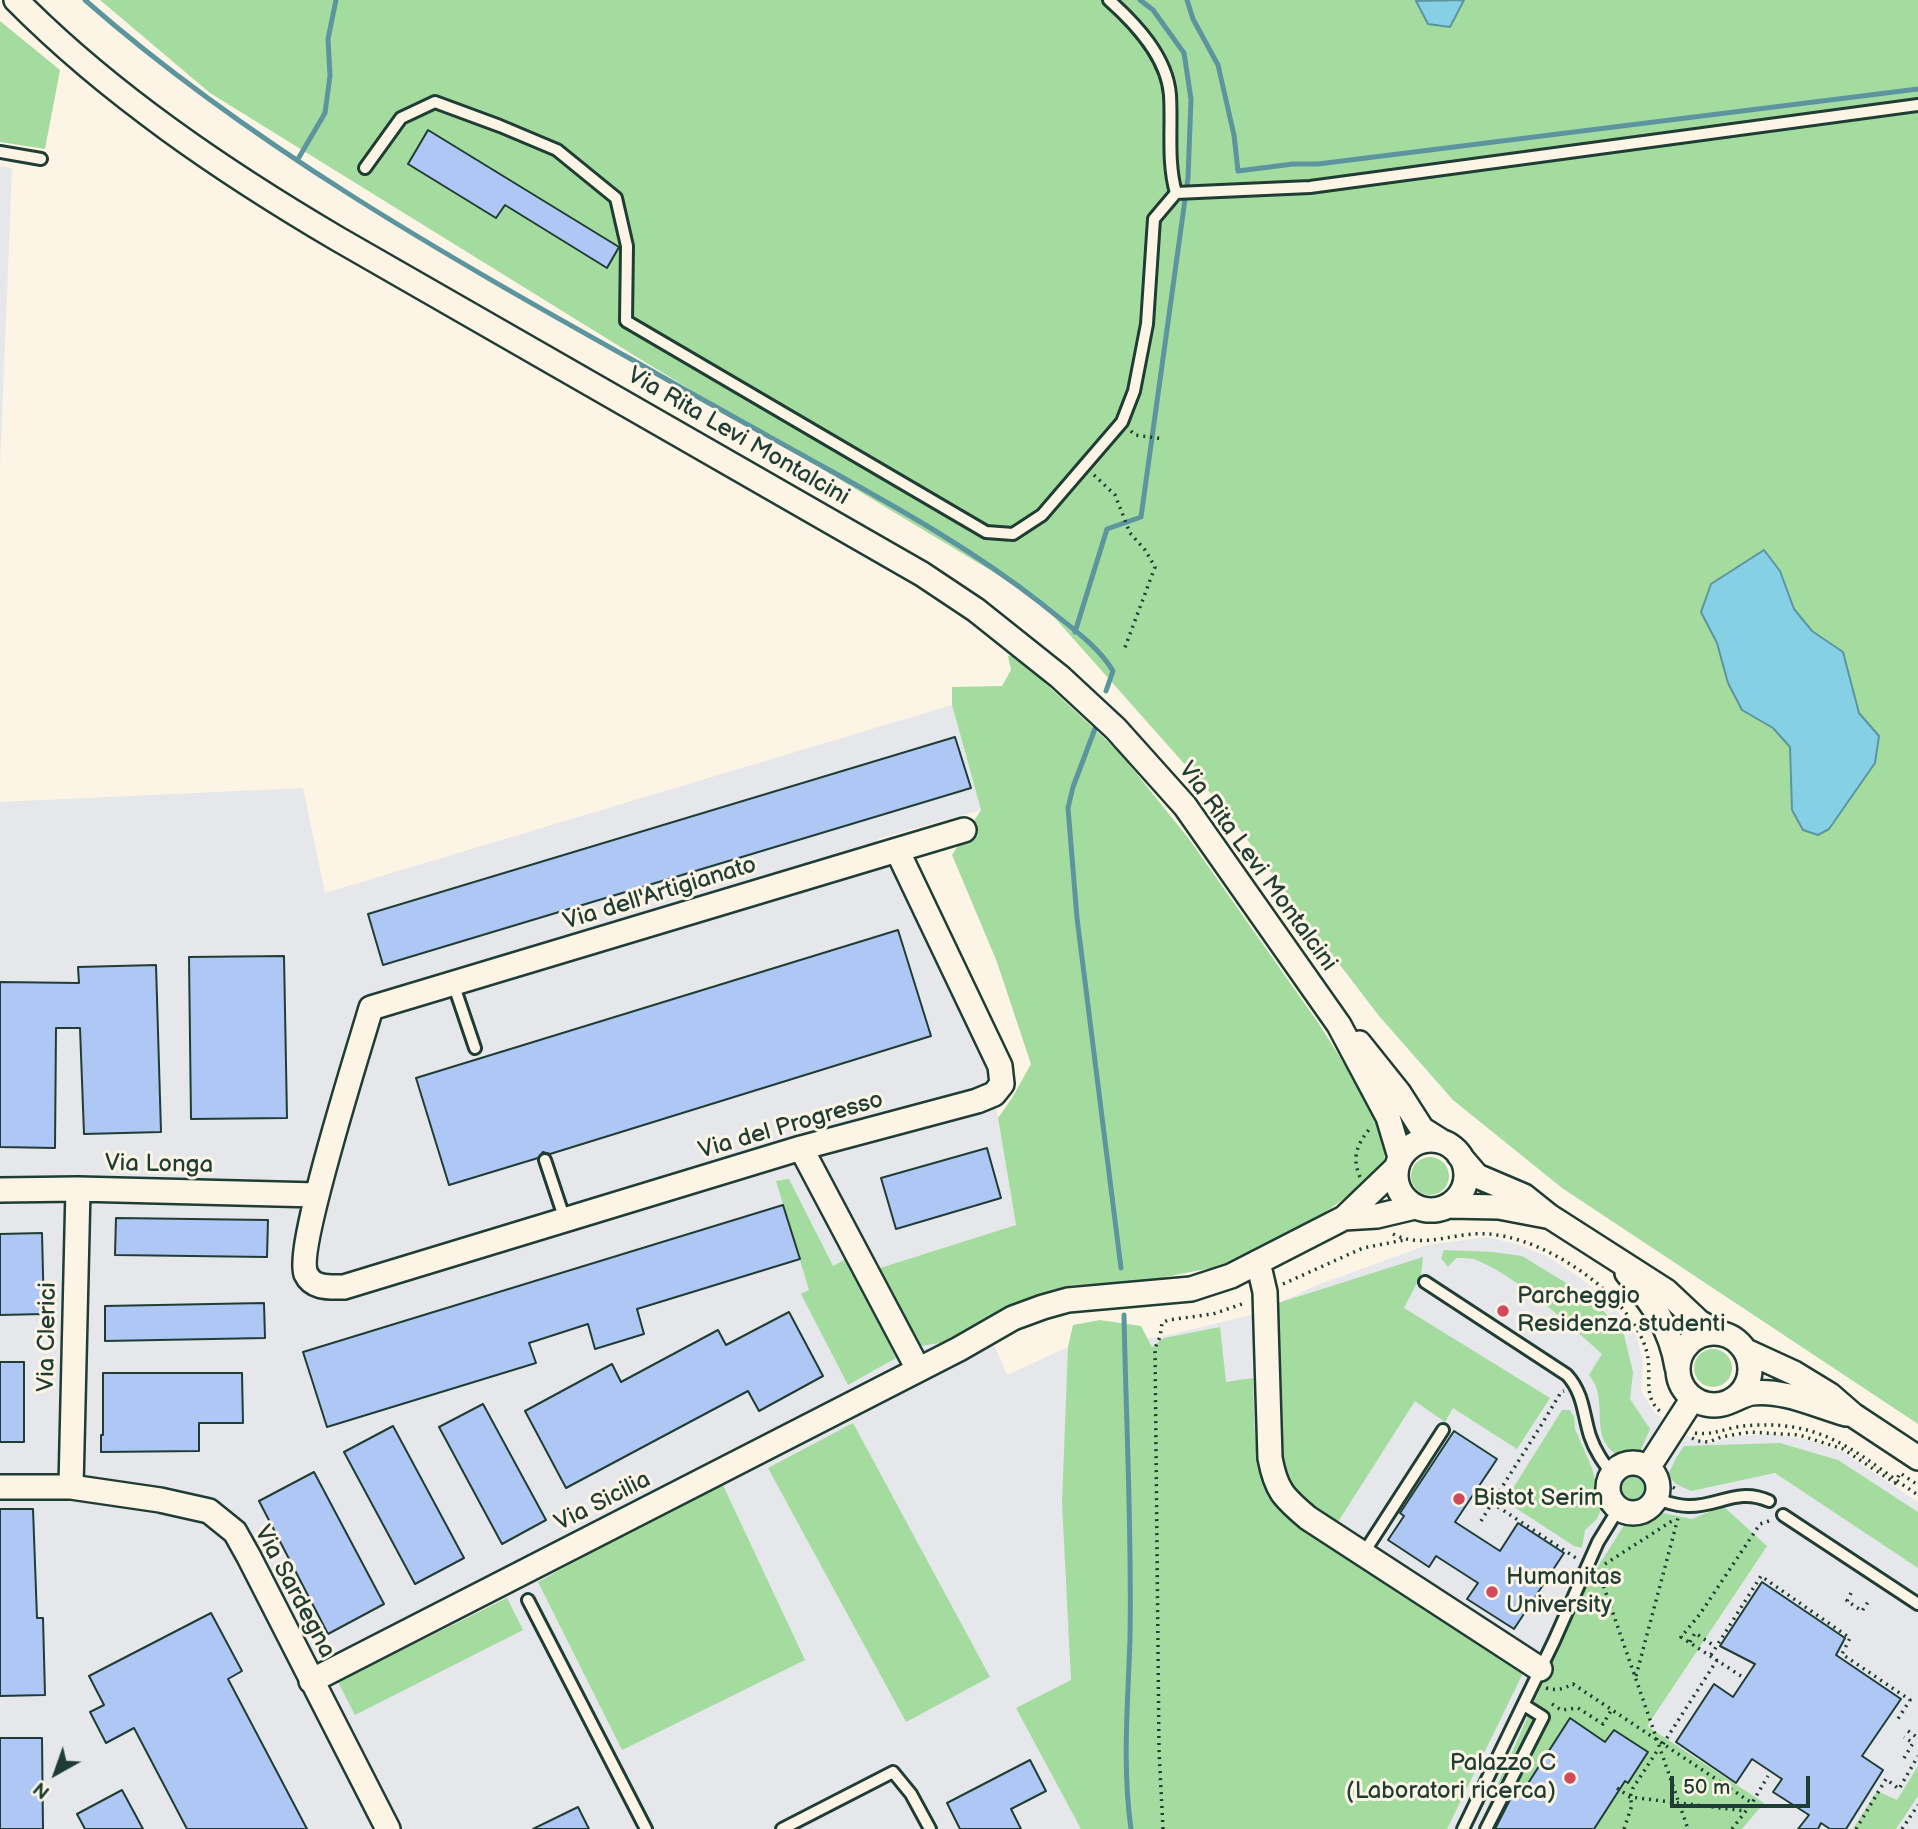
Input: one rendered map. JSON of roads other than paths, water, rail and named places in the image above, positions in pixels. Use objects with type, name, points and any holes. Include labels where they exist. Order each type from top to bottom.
[{"type":"street","name":"Via Rita Levi Montalcini","points":[[16,0],[93,69],[164,125],[243,181],[338,239],[872,544],[976,610],[1060,677],[1158,773],[1185,806],[1339,1025],[1388,1117],[1398,1163],[1395,1180],[1406,1200],[1415,1207],[1426,1210],[1449,1206],[1499,1207],[1549,1216]]},
{"type":"street","name":"Via dell'Artigianato","points":[[317,1195],[371,1008],[964,830]]},
{"type":"street","name":"Via del Progresso","points":[[317,1195],[305,1257],[305,1272],[314,1284],[327,1288],[344,1287],[802,1148],[977,1101],[994,1094],[1002,1084],[1000,1066],[897,850]]},
{"type":"street","name":"Via Rita Levi Montalcini","points":[[1339,1025],[1374,1059],[1422,1129],[1450,1148],[1476,1176],[1524,1196],[1549,1216],[1666,1291],[1699,1322],[1728,1335],[1746,1351],[1794,1373],[1830,1395],[1853,1415],[1918,1458]]},
{"type":"street","points":[[1344,1218],[1398,1163],[1408,1148],[1417,1142],[1429,1140],[1450,1148],[1465,1165],[1464,1188],[1449,1206]]},
{"type":"street","points":[[802,1148],[918,1368]]},
{"type":"street","name":"Via Longa","points":[[0,1190],[78,1189],[317,1195]]},
{"type":"street","name":"Via Clerici","points":[[71,1487],[78,1189]]},
{"type":"street","points":[[1344,1218],[1377,1216],[1415,1207]]},
{"type":"street","name":"Via Sicilia","points":[[311,1681],[959,1349],[1013,1318],[1068,1300],[1191,1289],[1231,1276],[1344,1218]]},
{"type":"street","name":"Via Rita Levi Montalcini","points":[[1615,1260],[1662,1321],[1673,1343],[1679,1381],[1693,1398],[1705,1404],[1717,1405],[1751,1393],[1763,1394],[1794,1398],[1853,1415]]},
{"type":"street","points":[[1258,1262],[1265,1292],[1270,1458],[1274,1480],[1286,1500],[1536,1677]]},
{"type":"street","points":[[1677,1369],[1679,1357],[1693,1338],[1717,1332]]},
{"type":"street","points":[[1729,1402],[1739,1396],[1750,1375],[1746,1351]]},
{"type":"street","points":[[1656,1468],[1625,1464],[1612,1474],[1608,1489],[1619,1508],[1634,1513],[1642,1511],[1656,1499],[1656,1468],[1683,1427],[1693,1398]]},
{"type":"street","name":"Via Sardegna","points":[[0,1487],[71,1487],[160,1500],[209,1511],[235,1532],[388,1829]]},
{"type":"lane","points":[[1109,0],[1126,15],[1159,58],[1170,92],[1171,177],[1176,193]]},
{"type":"lane","points":[[365,168],[401,118],[435,102],[557,150],[615,198],[627,246],[626,321],[986,532],[1013,534],[1042,515],[1122,422],[1134,391],[1147,324],[1154,219],[1176,193],[1310,187],[1918,105]]},
{"type":"lane","points":[[0,152],[41,159]]},
{"type":"lane","points":[[453,983],[475,1048]]},
{"type":"lane","points":[[545,1160],[566,1221]]},
{"type":"lane","points":[[1425,1282],[1562,1371],[1578,1388],[1589,1433],[1598,1455],[1612,1474]]},
{"type":"lane","points":[[1363,1554],[1443,1430]]},
{"type":"lane","points":[[1656,1499],[1690,1507],[1739,1496],[1756,1495],[1769,1501]]},
{"type":"lane","points":[[1463,1829],[1598,1542],[1619,1508]]},
{"type":"lane","points":[[1783,1516],[1918,1604]]},
{"type":"lane","points":[[528,1600],[646,1829]]},
{"type":"lane","points":[[1486,1829],[1543,1717],[1524,1704]]},
{"type":"lane","points":[[782,1829],[893,1772],[911,1794],[930,1829]]},
{"type":"water","points":[[1464,0],[1450,27],[1428,24],[1416,1]]},
{"type":"water","points":[[1764,550],[1780,571],[1794,609],[1812,631],[1843,652],[1859,713],[1879,736],[1875,763],[1829,829],[1818,835],[1803,830],[1792,810],[1790,747],[1773,728],[1742,710],[1728,683],[1717,643],[1701,612],[1711,584]]},
{"type":"waterway","points":[[85,0],[148,53],[214,103],[352,196],[494,282],[907,514],[1016,584],[1099,652],[1113,671],[1106,691]]},
{"type":"waterway","points":[[298,159],[325,113],[330,76],[328,39],[336,0]]},
{"type":"waterway","points":[[1075,632],[1107,529],[1141,517],[1188,178],[1191,99],[1184,53],[1153,10],[1140,0]]},
{"type":"waterway","points":[[1187,0],[1193,19],[1218,65],[1234,135],[1238,171],[1293,164],[1318,164],[1918,89]]},
{"type":"waterway","points":[[1096,726],[1068,808],[1077,918],[1121,1268]]},
{"type":"waterway","points":[[1124,1315],[1130,1517],[1126,1758],[1131,1829]]},
{"type":"place","name":"Parcheggio Residenza studenti","points":[[1503,1311]]},
{"type":"place","name":"Bistot Serim","points":[[1459,1499]]},
{"type":"place","name":"Humanitas University","points":[[1492,1592]]},
{"type":"place","name":"Palazzo C (Laboratori ricerca)","points":[[1570,1778]]}]
